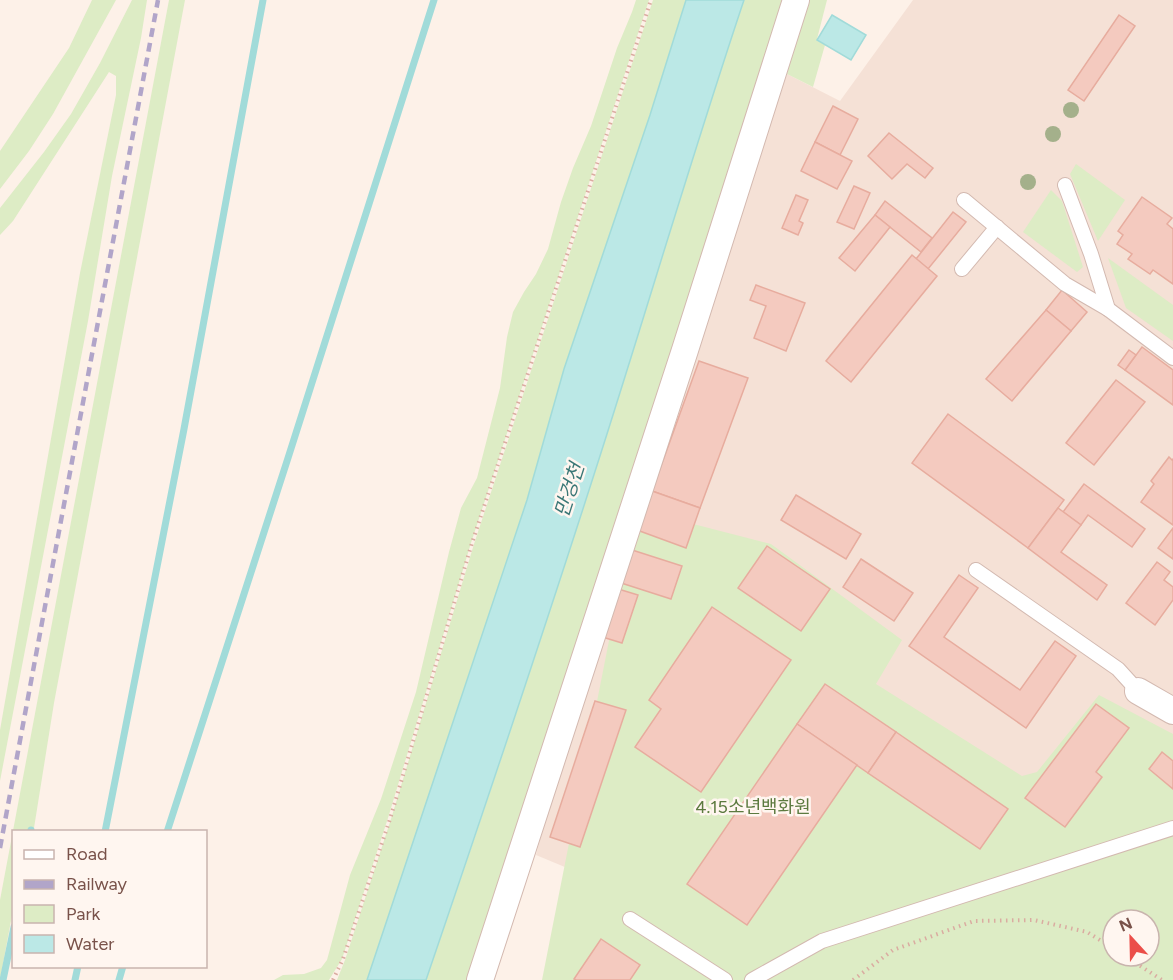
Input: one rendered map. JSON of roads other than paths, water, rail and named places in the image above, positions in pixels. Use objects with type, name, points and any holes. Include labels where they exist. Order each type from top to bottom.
[{"type":"street","points":[[480,980],[796,0]]},
{"type":"street","points":[[1138,691],[1173,711]]},
{"type":"lane","points":[[1065,185],[1091,254],[1108,309]]},
{"type":"lane","points":[[964,200],[1065,284],[1108,309],[1173,358]]},
{"type":"lane","points":[[962,269],[997,227]]},
{"type":"lane","points":[[976,570],[1118,669],[1138,691]]},
{"type":"lane","points":[[752,980],[822,941],[1173,828]]},
{"type":"lane","points":[[630,919],[725,980]]},
{"type":"water","name":"만겅천","points":[[686,0],[744,0],[557,590],[426,980],[367,980],[527,500],[564,369],[650,115]]},
{"type":"water","points":[[832,15],[866,35],[851,60],[817,40]]},
{"type":"waterway","points":[[105,830],[184,429],[263,0]]},
{"type":"waterway","points":[[168,830],[434,0]]},
{"type":"waterway","points":[[3,980],[12,937]]},
{"type":"waterway","points":[[75,980],[78,968]]},
{"type":"waterway","points":[[119,980],[122,968]]},
{"type":"railway","points":[[0,848],[158,0]]},
{"type":"park label","name":"4.15소년백화원","points":[[753,807]]}]
